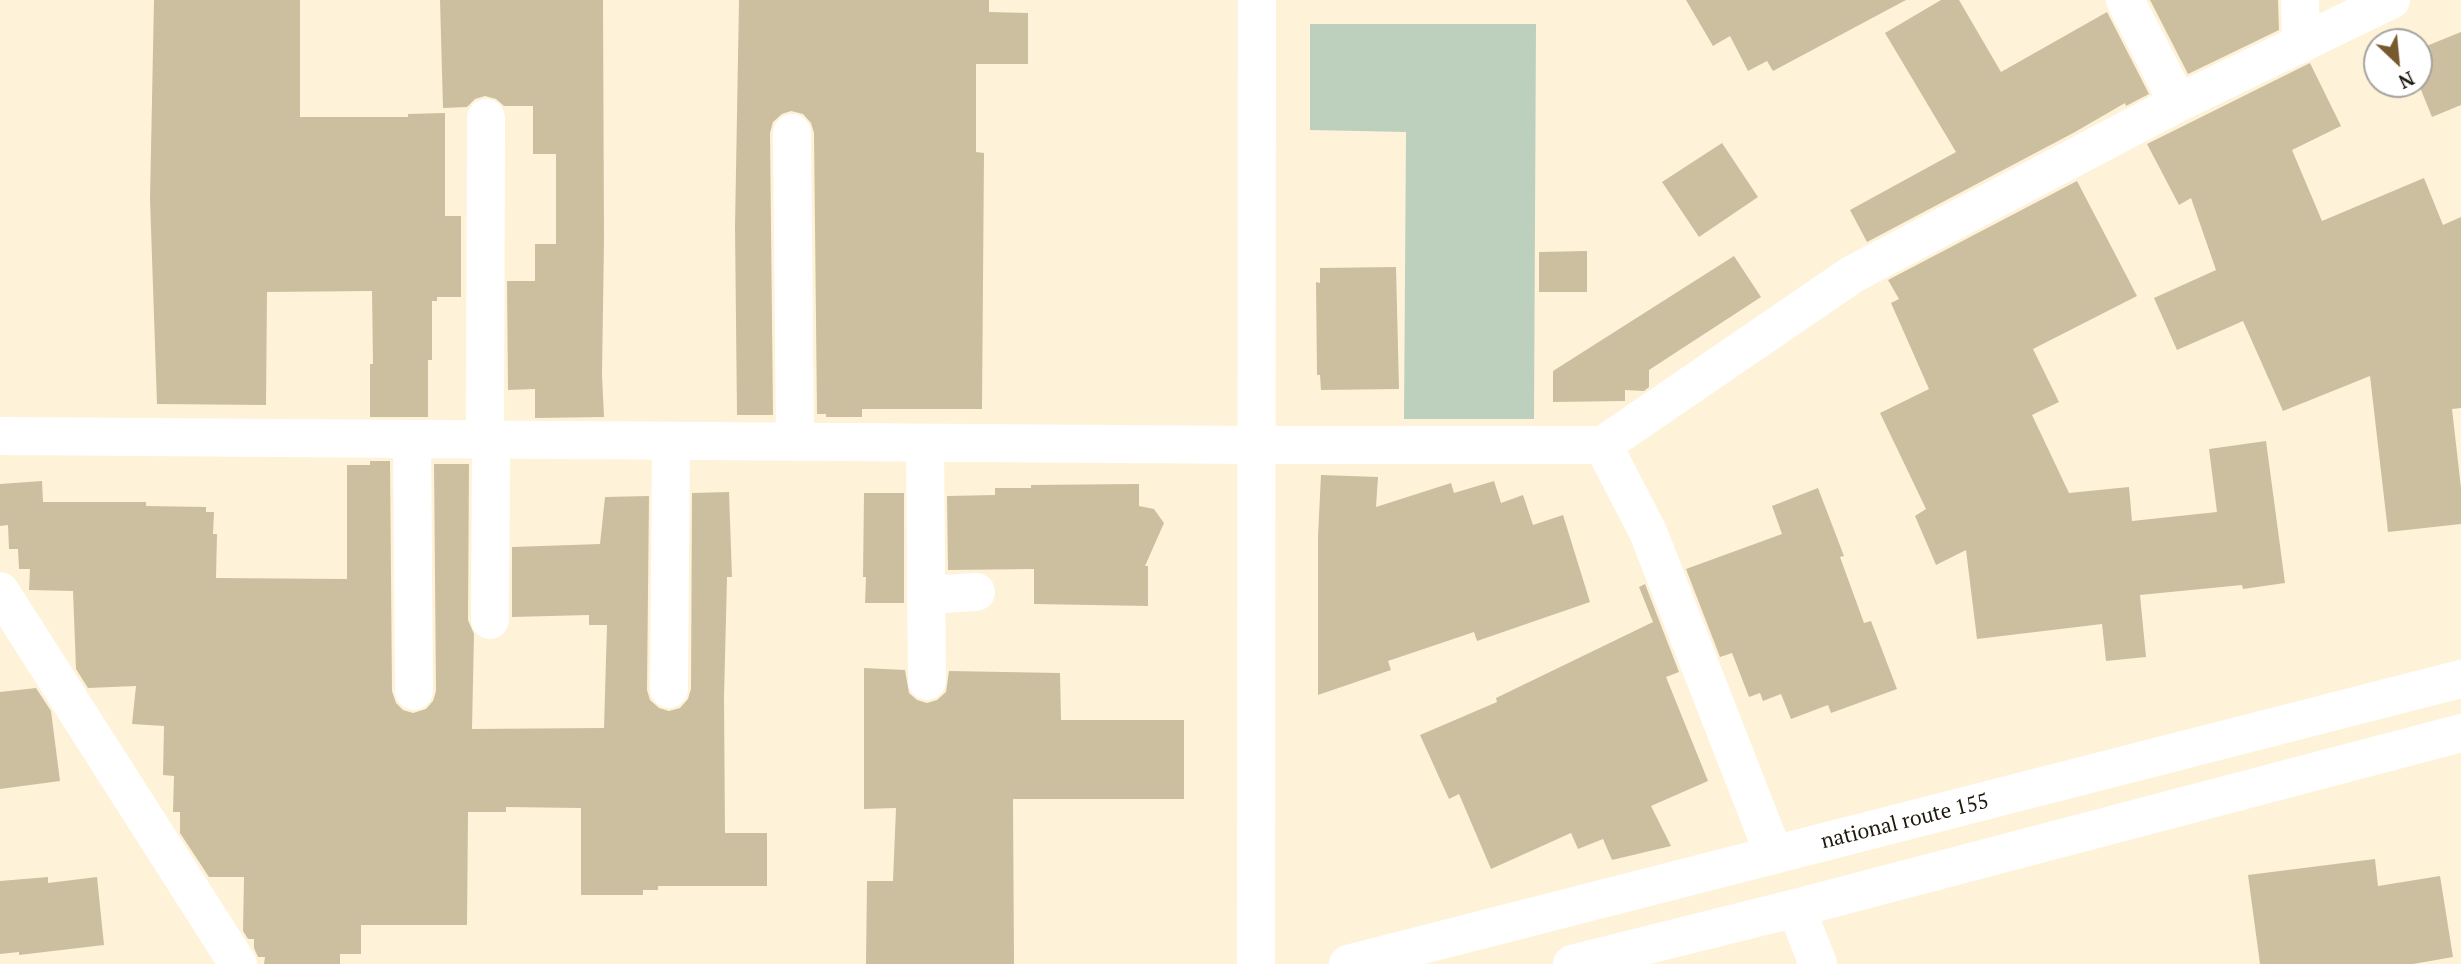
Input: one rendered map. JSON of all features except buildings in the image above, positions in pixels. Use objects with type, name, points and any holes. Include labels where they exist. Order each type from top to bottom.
[{"type":"main road","points":[[1256,964],[1257,0]]},
{"type":"main road","points":[[2125,0],[2178,103]]},
{"type":"main road","points":[[2300,0],[2301,44]]},
{"type":"main road","points":[[0,436],[1603,445],[1853,274],[2178,103],[2392,0]]},
{"type":"main road","points":[[486,118],[490,620]]},
{"type":"main road","points":[[792,133],[795,442]]},
{"type":"main road","points":[[412,439],[414,691]]},
{"type":"main road","points":[[669,689],[671,441]]},
{"type":"main road","points":[[925,443],[927,681]]},
{"type":"main road","points":[[1603,445],[1648,532],[1774,855]]},
{"type":"main road","points":[[0,591],[238,964]]},
{"type":"main road","points":[[926,595],[976,592]]},
{"type":"main road","name":"national route 155","points":[[1348,964],[2461,679]]},
{"type":"main road","points":[[1572,964],[1796,908],[2461,733]]},
{"type":"main road","points":[[1796,908],[1818,964]]},
{"type":"green space","points":[[1310,24],[1536,24],[1534,419],[1404,419],[1406,132],[1310,130]]}]
